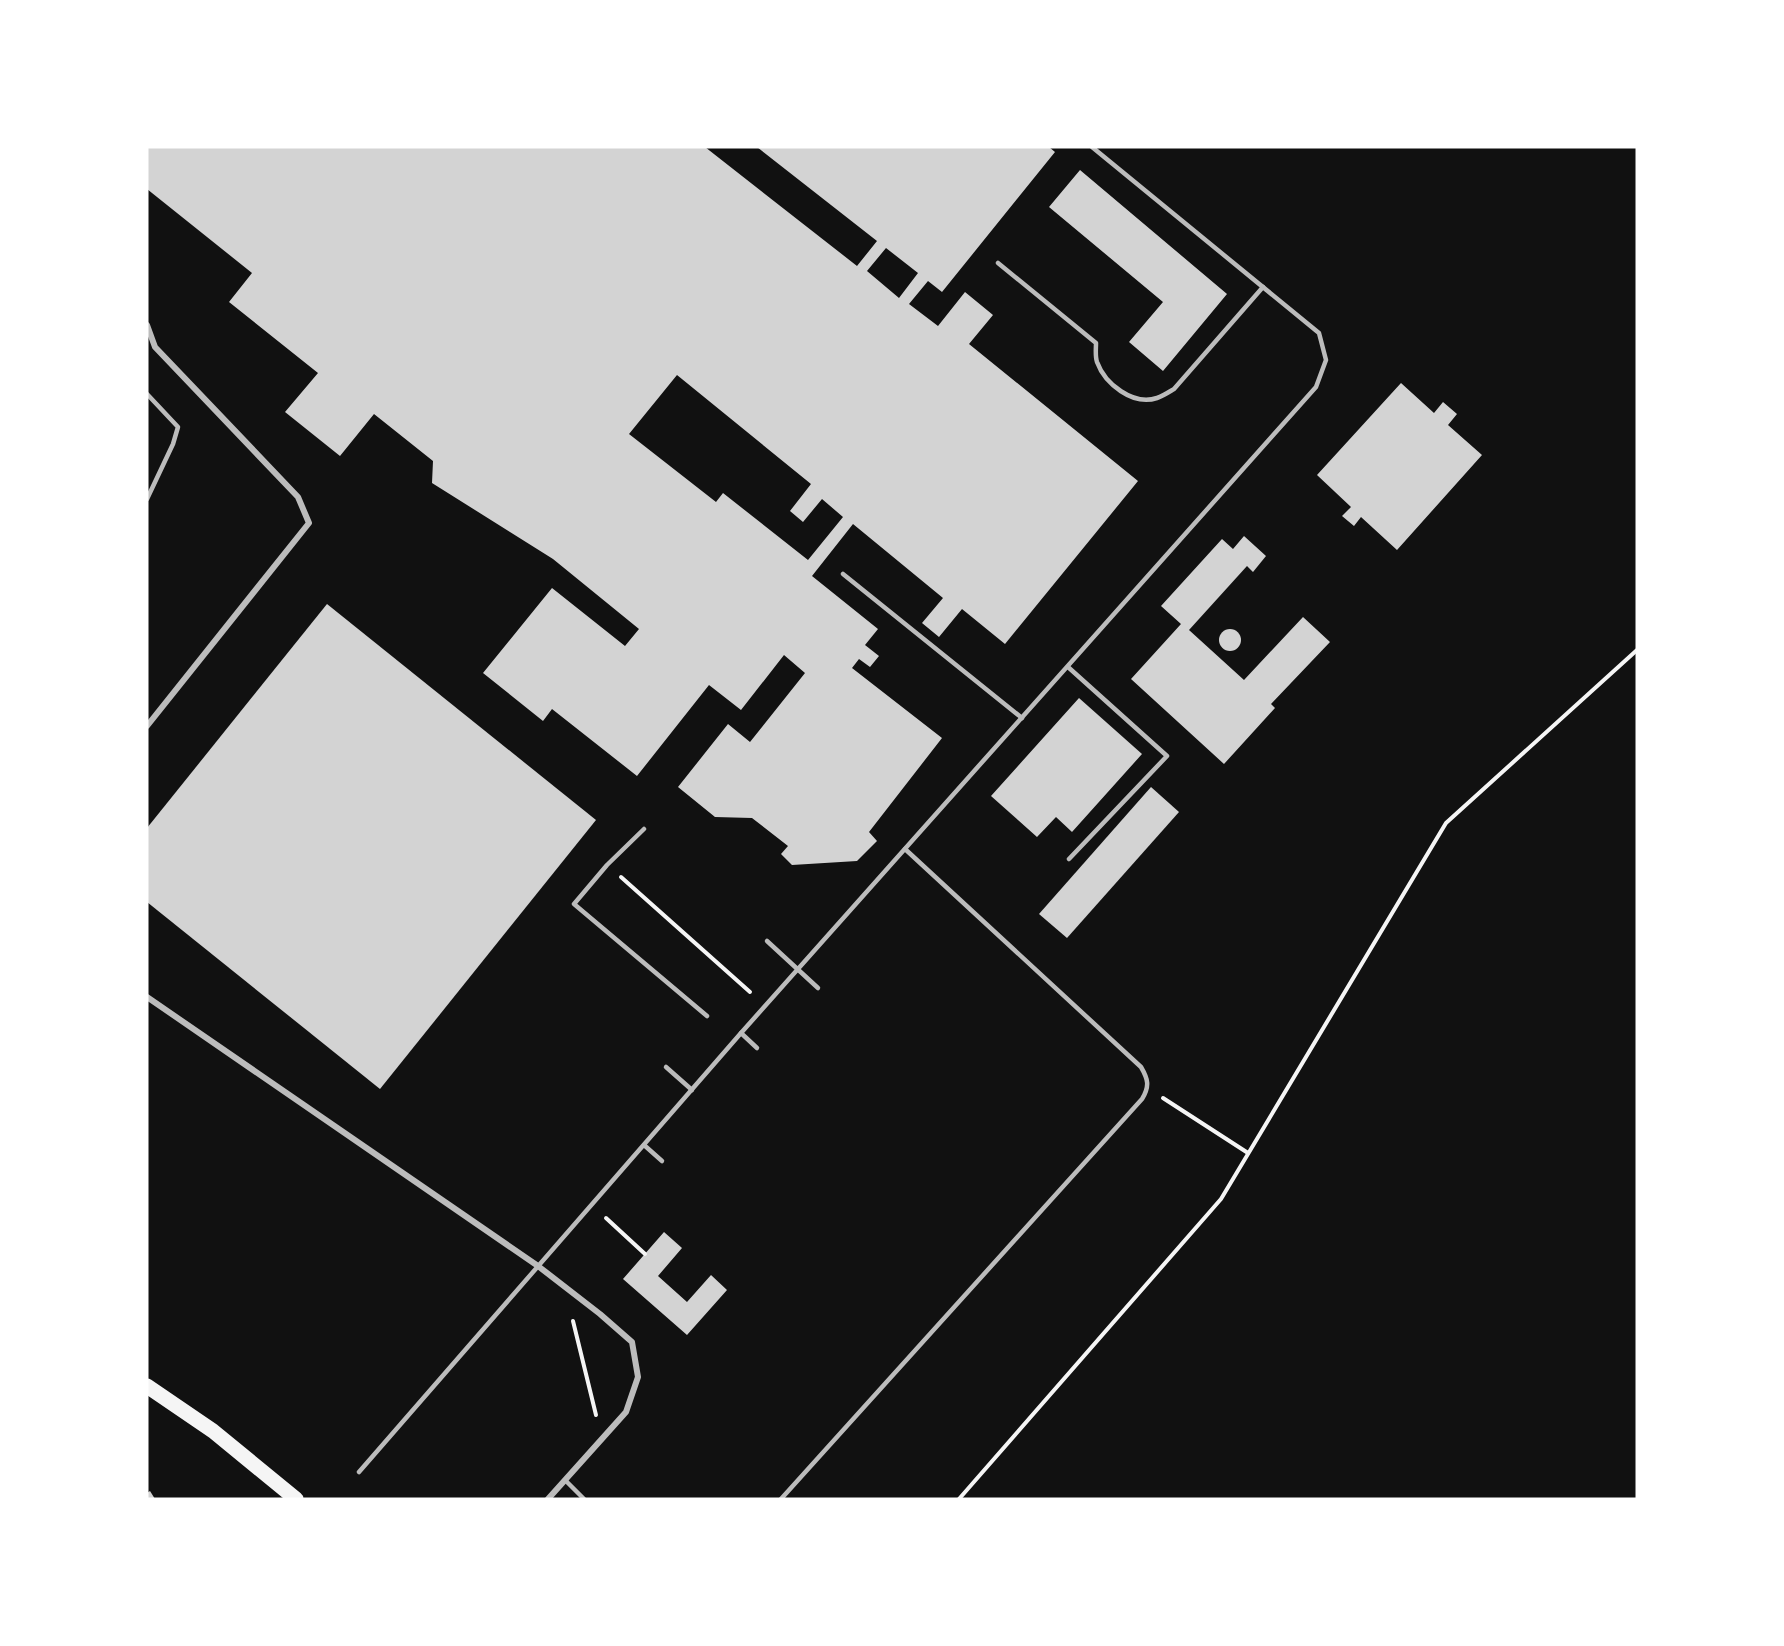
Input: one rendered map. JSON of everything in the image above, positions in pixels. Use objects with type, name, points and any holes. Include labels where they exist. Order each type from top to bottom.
[{"type":"main road","points":[[147,1386],[213,1431],[296,1499]]},
{"type":"street","points":[[147,325],[155,347],[298,496],[309,523],[147,726]]},
{"type":"street","points":[[147,997],[538,1266],[632,1342],[638,1377],[626,1412],[548,1499]]},
{"type":"lane","points":[[359,1472],[741,1033],[1316,387],[1326,360],[1319,333],[1092,147]]},
{"type":"lane","points":[[998,263],[1096,343],[1096,360],[1102,373],[1117,389],[1135,399],[1155,399],[1174,389],[1263,287]]},
{"type":"lane","points":[[147,394],[178,427],[173,444],[147,499]]},
{"type":"lane","points":[[843,574],[1022,718]]},
{"type":"lane","points":[[1068,667],[1167,756],[1069,860]]},
{"type":"lane","points":[[644,829],[574,904],[707,1016]]},
{"type":"lane","points":[[781,1499],[1135,1107],[1148,1089],[1147,1078],[1141,1067],[905,849]]},
{"type":"lane","points":[[768,941],[818,988]]},
{"type":"lane","points":[[741,1033],[757,1048]]},
{"type":"lane","points":[[666,1067],[692,1090]]},
{"type":"lane","points":[[644,1145],[662,1161]]},
{"type":"lane","points":[[566,1480],[584,1499]]},
{"type":"path","points":[[959,1499],[1221,1198],[1446,823],[1637,650]]},
{"type":"path","points":[[608,865],[766,1006]]},
{"type":"path","points":[[1148,1089],[1248,1152]]},
{"type":"path","points":[[591,1205],[645,1254]]},
{"type":"path","points":[[566,1288],[595,1414],[610,1430]]},
{"type":"building","points":[[147,147],[705,147],[857,266],[877,241],[757,147],[1049,147],[1055,152],[942,292],[928,281],[909,304],[938,326],[965,292],[993,315],[969,344],[1138,481],[1005,644],[962,609],[939,637],[922,623],[943,598],[853,524],[812,576],[878,629],[865,645],[879,656],[870,667],[859,659],[852,668],[942,738],[869,832],[877,841],[857,861],[792,865],[781,854],[788,846],[752,818],[715,817],[678,787],[728,724],[750,742],[805,673],[784,655],[741,710],[709,685],[637,776],[552,709],[543,721],[483,673],[552,588],[625,646],[639,629],[553,559],[432,483],[433,461],[374,414],[340,456],[285,412],[318,373],[229,302],[252,273],[147,189]],"holes":[[[886,248],[918,273],[899,298],[867,271]],[[677,375],[811,484],[790,511],[803,522],[822,499],[843,517],[808,560],[723,493],[716,502],[629,434]]]},
{"type":"building","points":[[1080,170],[1227,294],[1163,371],[1129,342],[1163,302],[1049,207]]},
{"type":"building","points":[[1401,383],[1434,413],[1443,402],[1457,414],[1448,425],[1482,455],[1397,550],[1361,517],[1354,526],[1342,516],[1351,507],[1317,475]]},
{"type":"building","points":[[1244,536],[1266,556],[1253,572],[1247,566],[1189,630],[1244,680],[1303,617],[1330,642],[1271,704],[1275,708],[1224,764],[1131,679],[1181,624],[1161,606],[1222,539],[1233,549]]},
{"type":"building","points":[[327,604],[596,820],[380,1089],[147,902],[147,828]]},
{"type":"building","points":[[1230,629],[1238,632],[1241,640],[1238,648],[1230,651],[1222,648],[1219,640],[1222,632]]},
{"type":"building","points":[[1079,698],[1142,754],[1072,832],[1056,817],[1037,837],[991,796]]},
{"type":"building","points":[[1151,787],[1179,812],[1067,938],[1039,914]]},
{"type":"building","points":[[664,1232],[682,1248],[658,1276],[687,1302],[711,1275],[727,1290],[687,1335],[623,1279]]},
{"type":"building","points":[[150,1491],[155,1499],[147,1499],[147,1493]]}]
